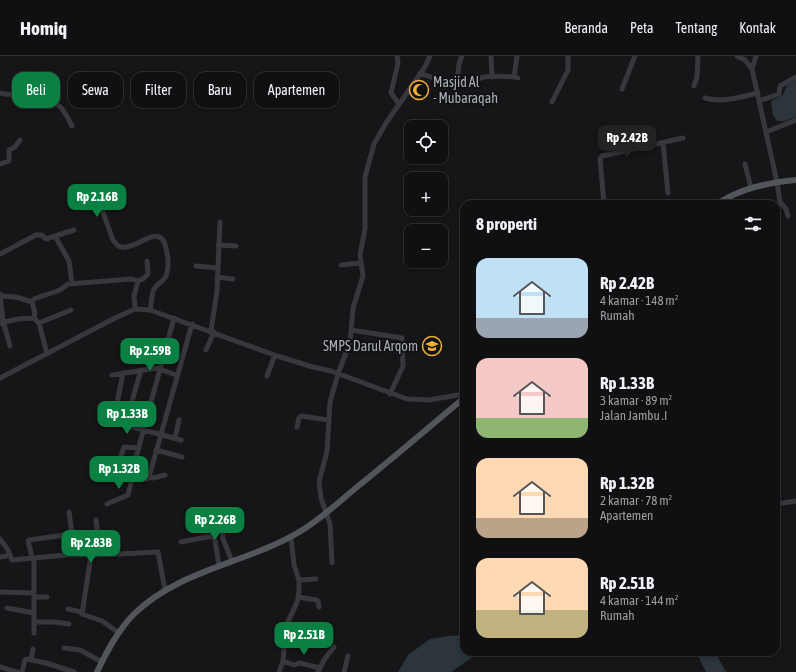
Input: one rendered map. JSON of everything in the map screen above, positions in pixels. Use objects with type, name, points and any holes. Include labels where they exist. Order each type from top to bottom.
[{"type":"main road","points":[[724,200],[738,192],[751,188],[777,182],[796,180]]},
{"type":"main road","points":[[97,672],[119,633],[133,615],[151,599],[166,590],[219,566],[291,537],[326,513],[460,401]]},
{"type":"street","points":[[397,56],[398,63],[391,93],[399,104]]},
{"type":"street","points":[[332,563],[330,524],[321,498],[320,482],[327,451],[330,402],[338,374],[350,342],[353,308],[363,276],[360,252],[365,224],[365,177],[370,155],[380,132],[428,62],[430,56]]},
{"type":"street","points":[[457,82],[459,64],[462,56]]},
{"type":"street","points":[[491,56],[490,66],[492,77]]},
{"type":"street","points":[[420,74],[435,80],[457,82],[471,82],[483,77],[516,77],[517,56]]},
{"type":"street","points":[[552,102],[568,70],[568,56]]},
{"type":"street","points":[[622,89],[635,56]]},
{"type":"street","points":[[694,86],[698,56]]},
{"type":"street","points":[[737,56],[745,60],[752,69],[780,200]]},
{"type":"street","points":[[752,69],[756,56]]},
{"type":"street","points":[[759,101],[779,94],[780,86],[796,77]]},
{"type":"street","points":[[0,94],[56,102],[63,110],[72,126]]},
{"type":"street","points":[[705,98],[724,100],[758,94]]},
{"type":"street","points":[[766,132],[796,120]]},
{"type":"street","points":[[604,200],[600,159],[602,156],[684,138]]},
{"type":"street","points":[[0,164],[9,161],[8,150],[15,147],[20,140]]},
{"type":"street","points":[[663,142],[668,193]]},
{"type":"street","points":[[744,164],[751,188]]},
{"type":"street","points":[[97,196],[113,240],[118,246],[128,248],[153,236],[159,237],[165,243],[168,256],[167,274],[165,280],[154,289],[150,310]]},
{"type":"street","points":[[780,202],[786,209],[788,216]]},
{"type":"street","points":[[206,350],[213,332],[217,291],[220,222]]},
{"type":"street","points":[[0,254],[36,235],[42,235],[45,239],[74,230]]},
{"type":"street","points":[[55,236],[69,261],[72,283]]},
{"type":"street","points":[[218,245],[236,246]]},
{"type":"street","points":[[32,302],[34,299],[60,290],[67,284],[72,283],[126,279],[138,281],[143,279],[148,274],[147,261]]},
{"type":"street","points":[[341,265],[361,263]]},
{"type":"street","points":[[196,266],[217,268]]},
{"type":"street","points":[[217,277],[233,279]]},
{"type":"street","points":[[135,309],[133,299],[138,281]]},
{"type":"street","points":[[10,346],[2,322],[0,304],[1,295],[16,297],[32,302]]},
{"type":"street","points":[[32,302],[35,313],[34,318]]},
{"type":"street","points":[[0,378],[135,309],[150,310],[172,317],[275,355],[338,374],[406,399],[418,400],[460,395]]},
{"type":"street","points":[[39,323],[71,310]]},
{"type":"street","points":[[107,504],[128,495],[172,317]]},
{"type":"street","points":[[34,318],[39,323],[47,354]]},
{"type":"street","points":[[2,322],[34,318]]},
{"type":"street","points":[[149,477],[176,375],[192,324]]},
{"type":"street","points":[[351,330],[402,338],[403,366],[390,394]]},
{"type":"street","points":[[267,376],[275,355]]},
{"type":"street","points":[[112,375],[141,370],[158,369],[176,375]]},
{"type":"street","points":[[130,408],[141,370]]},
{"type":"street","points":[[123,373],[116,403],[136,410]]},
{"type":"street","points":[[296,427],[301,416],[328,420]]},
{"type":"street","points":[[175,438],[179,420]]},
{"type":"street","points":[[117,423],[181,440]]},
{"type":"street","points":[[120,459],[124,447],[139,448]]},
{"type":"street","points":[[156,450],[182,457]]},
{"type":"street","points":[[132,479],[147,479],[149,477],[152,478],[165,475]]},
{"type":"street","points":[[780,503],[796,501]]},
{"type":"street","points":[[69,512],[75,555]]},
{"type":"street","points":[[221,514],[223,539],[232,561]]},
{"type":"street","points":[[96,520],[100,555]]},
{"type":"street","points":[[34,634],[33,558],[28,541],[72,534]]},
{"type":"street","points":[[181,542],[212,536],[215,540],[219,566]]},
{"type":"street","points":[[279,672],[283,661],[286,626],[298,597],[299,580],[294,565],[291,537]]},
{"type":"street","points":[[0,541],[8,550],[12,560],[75,555],[158,552],[166,590]]},
{"type":"street","points":[[81,612],[91,555]]},
{"type":"street","points":[[0,557],[6,556]]},
{"type":"street","points":[[299,580],[316,579]]},
{"type":"street","points":[[0,592],[47,597]]},
{"type":"street","points":[[298,597],[316,600],[318,601],[319,607]]},
{"type":"street","points":[[7,608],[34,613]]},
{"type":"street","points":[[68,609],[81,612],[83,615],[107,624],[119,633]]},
{"type":"street","points":[[34,622],[69,624]]},
{"type":"street","points":[[283,661],[294,665],[300,663],[319,670],[334,647]]},
{"type":"street","points":[[64,648],[80,650],[102,662]]},
{"type":"street","points":[[31,659],[33,649]]},
{"type":"street","points":[[344,672],[348,656]]},
{"type":"street","points":[[22,672],[25,660],[31,659],[74,672]]},
{"type":"street","points":[[0,667],[17,672]]},
{"type":"shaded area","points":[[796,80],[796,117],[784,121],[777,121],[773,115],[771,101],[783,95],[787,85]]},
{"type":"shaded area","points":[[460,635],[460,656],[474,656],[451,672],[398,672],[408,655],[430,639]]},
{"type":"shaded area","points":[[698,656],[717,656],[726,672],[706,672]]},
{"type":"place","name":"Masjid Al - Mubaraqah","points":[[419,90]]},
{"type":"place","name":"SMPS Darul Arqom","points":[[432,346]]}]
